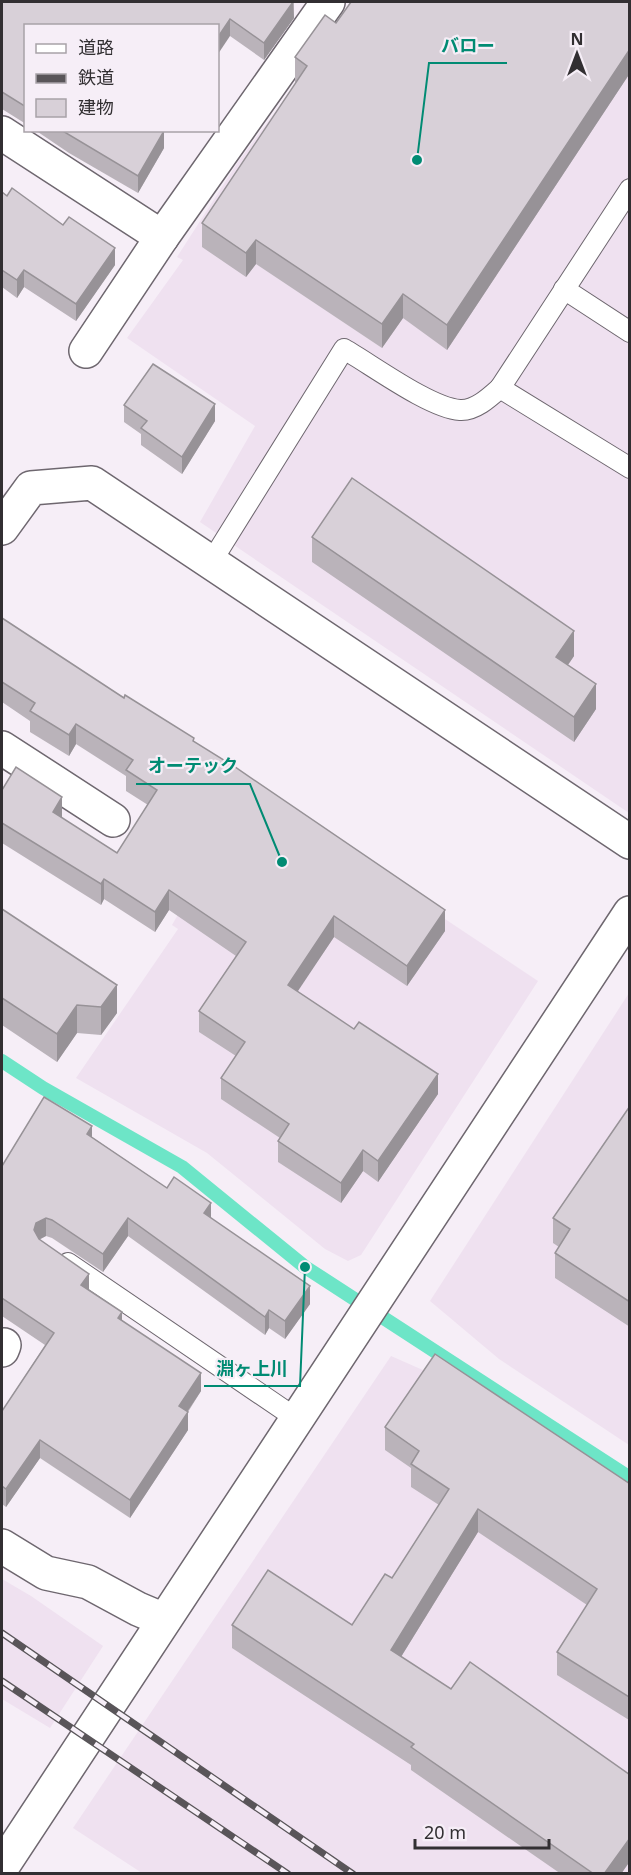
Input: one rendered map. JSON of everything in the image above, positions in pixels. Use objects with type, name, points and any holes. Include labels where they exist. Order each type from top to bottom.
[{"type":"street","points":[[86,351],[162,237],[328,2]]},
{"type":"street","points":[[2,133],[162,237]]},
{"type":"street","points":[[2,528],[31,489],[92,483],[210,564],[630,842]]},
{"type":"street","points":[[2,748],[113,820]]},
{"type":"street","points":[[2,1867],[630,913]]},
{"type":"street","points":[[2,1546],[46,1574],[88,1582],[164,1620]]},
{"type":"lane","points":[[210,564],[344,349],[437,404],[462,410],[484,402],[500,388],[630,189]]},
{"type":"lane","points":[[564,289],[630,332]]},
{"type":"lane","points":[[500,388],[630,468]]},
{"type":"lane","points":[[56,1254],[297,1419]]},
{"type":"shaded area","points":[[629,2],[629,813],[200,522],[255,426],[127,338],[183,260],[177,257],[238,162],[352,8]]},
{"type":"shaded area","points":[[254,792],[538,981],[361,1255],[348,1261],[325,1249],[207,1153],[76,1078],[178,929],[172,925],[235,815]]},
{"type":"shaded area","points":[[629,993],[629,1445],[499,1359],[430,1301]]},
{"type":"shaded area","points":[[391,1356],[432,1374],[629,1503],[629,1873],[142,1873],[73,1828]]},
{"type":"shaded area","points":[[2,1579],[31,1596],[103,1646],[50,1728],[2,1699]]},
{"type":"building","points":[[2,2],[293,2],[264,43],[230,19],[219,36],[219,24],[24,24],[24,106],[2,92]]},
{"type":"building","points":[[351,2],[630,2],[630,49],[447,325],[403,294],[382,324],[256,240],[246,253],[202,223],[307,66],[295,57],[325,15],[336,23]]},
{"type":"building","points":[[64,132],[163,132],[138,176]]},
{"type":"building","points":[[12,188],[63,225],[69,217],[115,248],[76,304],[24,270],[17,280],[2,270],[2,192],[7,196]]},
{"type":"building","points":[[153,364],[215,404],[182,457],[141,428],[147,421],[124,405]]},
{"type":"building","points":[[352,478],[574,631],[556,657],[596,684],[574,717],[312,537]]},
{"type":"building","points":[[2,618],[124,698],[125,695],[194,738],[193,741],[445,910],[407,966],[334,916],[288,985],[354,1029],[359,1022],[438,1074],[378,1161],[363,1150],[341,1183],[278,1141],[289,1124],[221,1078],[245,1042],[199,1011],[246,942],[169,890],[155,912],[104,879],[101,884],[2,823],[2,790],[16,767],[62,797],[53,812],[117,853],[157,790],[126,770],[133,760],[76,724],[69,735],[30,711],[35,703],[2,682]]},
{"type":"building","points":[[2,909],[117,985],[101,1007],[77,1005],[57,1034],[2,998]]},
{"type":"building","points":[[44,1097],[92,1126],[87,1134],[167,1188],[174,1177],[211,1203],[204,1213],[310,1286],[285,1321],[269,1310],[265,1317],[128,1218],[103,1254],[52,1220],[46,1218],[36,1223],[34,1230],[39,1239],[89,1274],[81,1285],[122,1312],[118,1318],[201,1373],[179,1406],[188,1412],[130,1500],[40,1440],[6,1489],[2,1486],[2,1411],[54,1333],[2,1298],[2,1166]]},
{"type":"building","points":[[630,1106],[630,1302],[555,1253],[570,1229],[553,1218]]},
{"type":"building","points":[[435,1354],[630,1484],[629,1697],[557,1652],[597,1589],[478,1509],[391,1650],[451,1689],[470,1662],[630,1775],[630,1838],[604,1874],[594,1874],[411,1747],[414,1744],[232,1625],[268,1570],[352,1625],[385,1574],[392,1578],[449,1489],[411,1464],[419,1451],[385,1427]]},
{"type":"waterway","points":[[2,1061],[43,1088],[182,1167],[305,1267],[630,1478]]},
{"type":"railway","points":[[2,1633],[353,1874]]},
{"type":"railway","points":[[2,1681],[288,1874]]},
{"type":"place","name":"バロー","points":[[417,160]]},
{"type":"place","name":"オーテック","points":[[282,862]]},
{"type":"place","name":"淵ヶ上川","points":[[305,1267]]}]
